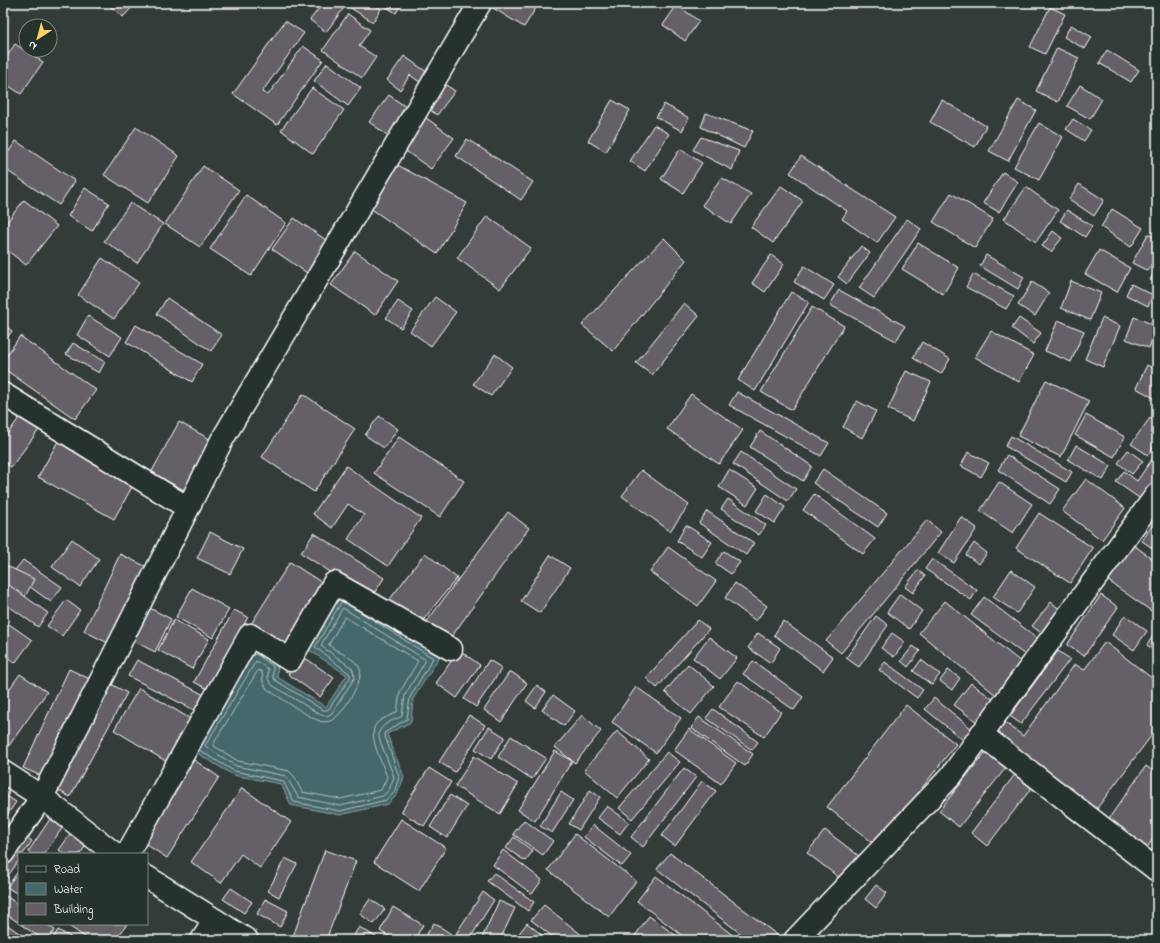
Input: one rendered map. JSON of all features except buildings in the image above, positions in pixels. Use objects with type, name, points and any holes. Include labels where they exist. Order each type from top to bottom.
[{"type":"street","points":[[3,853],[42,797],[222,440],[480,3]]},
{"type":"street","points":[[3,394],[188,508]]},
{"type":"street","points":[[795,940],[951,776],[1157,494]]},
{"type":"street","points":[[128,853],[250,635],[290,660],[334,583],[451,649]]},
{"type":"street","points":[[981,734],[1157,870]]},
{"type":"street","points":[[3,772],[42,797],[114,853]]},
{"type":"street","points":[[148,878],[247,940]]},
{"type":"street","points":[[202,940],[215,920]]},
{"type":"water","points":[[340,595],[440,656],[413,699],[411,722],[387,734],[404,777],[397,795],[388,804],[340,815],[291,805],[281,784],[233,775],[192,750],[253,647],[278,664],[277,677],[326,707],[347,675],[309,650]]}]
